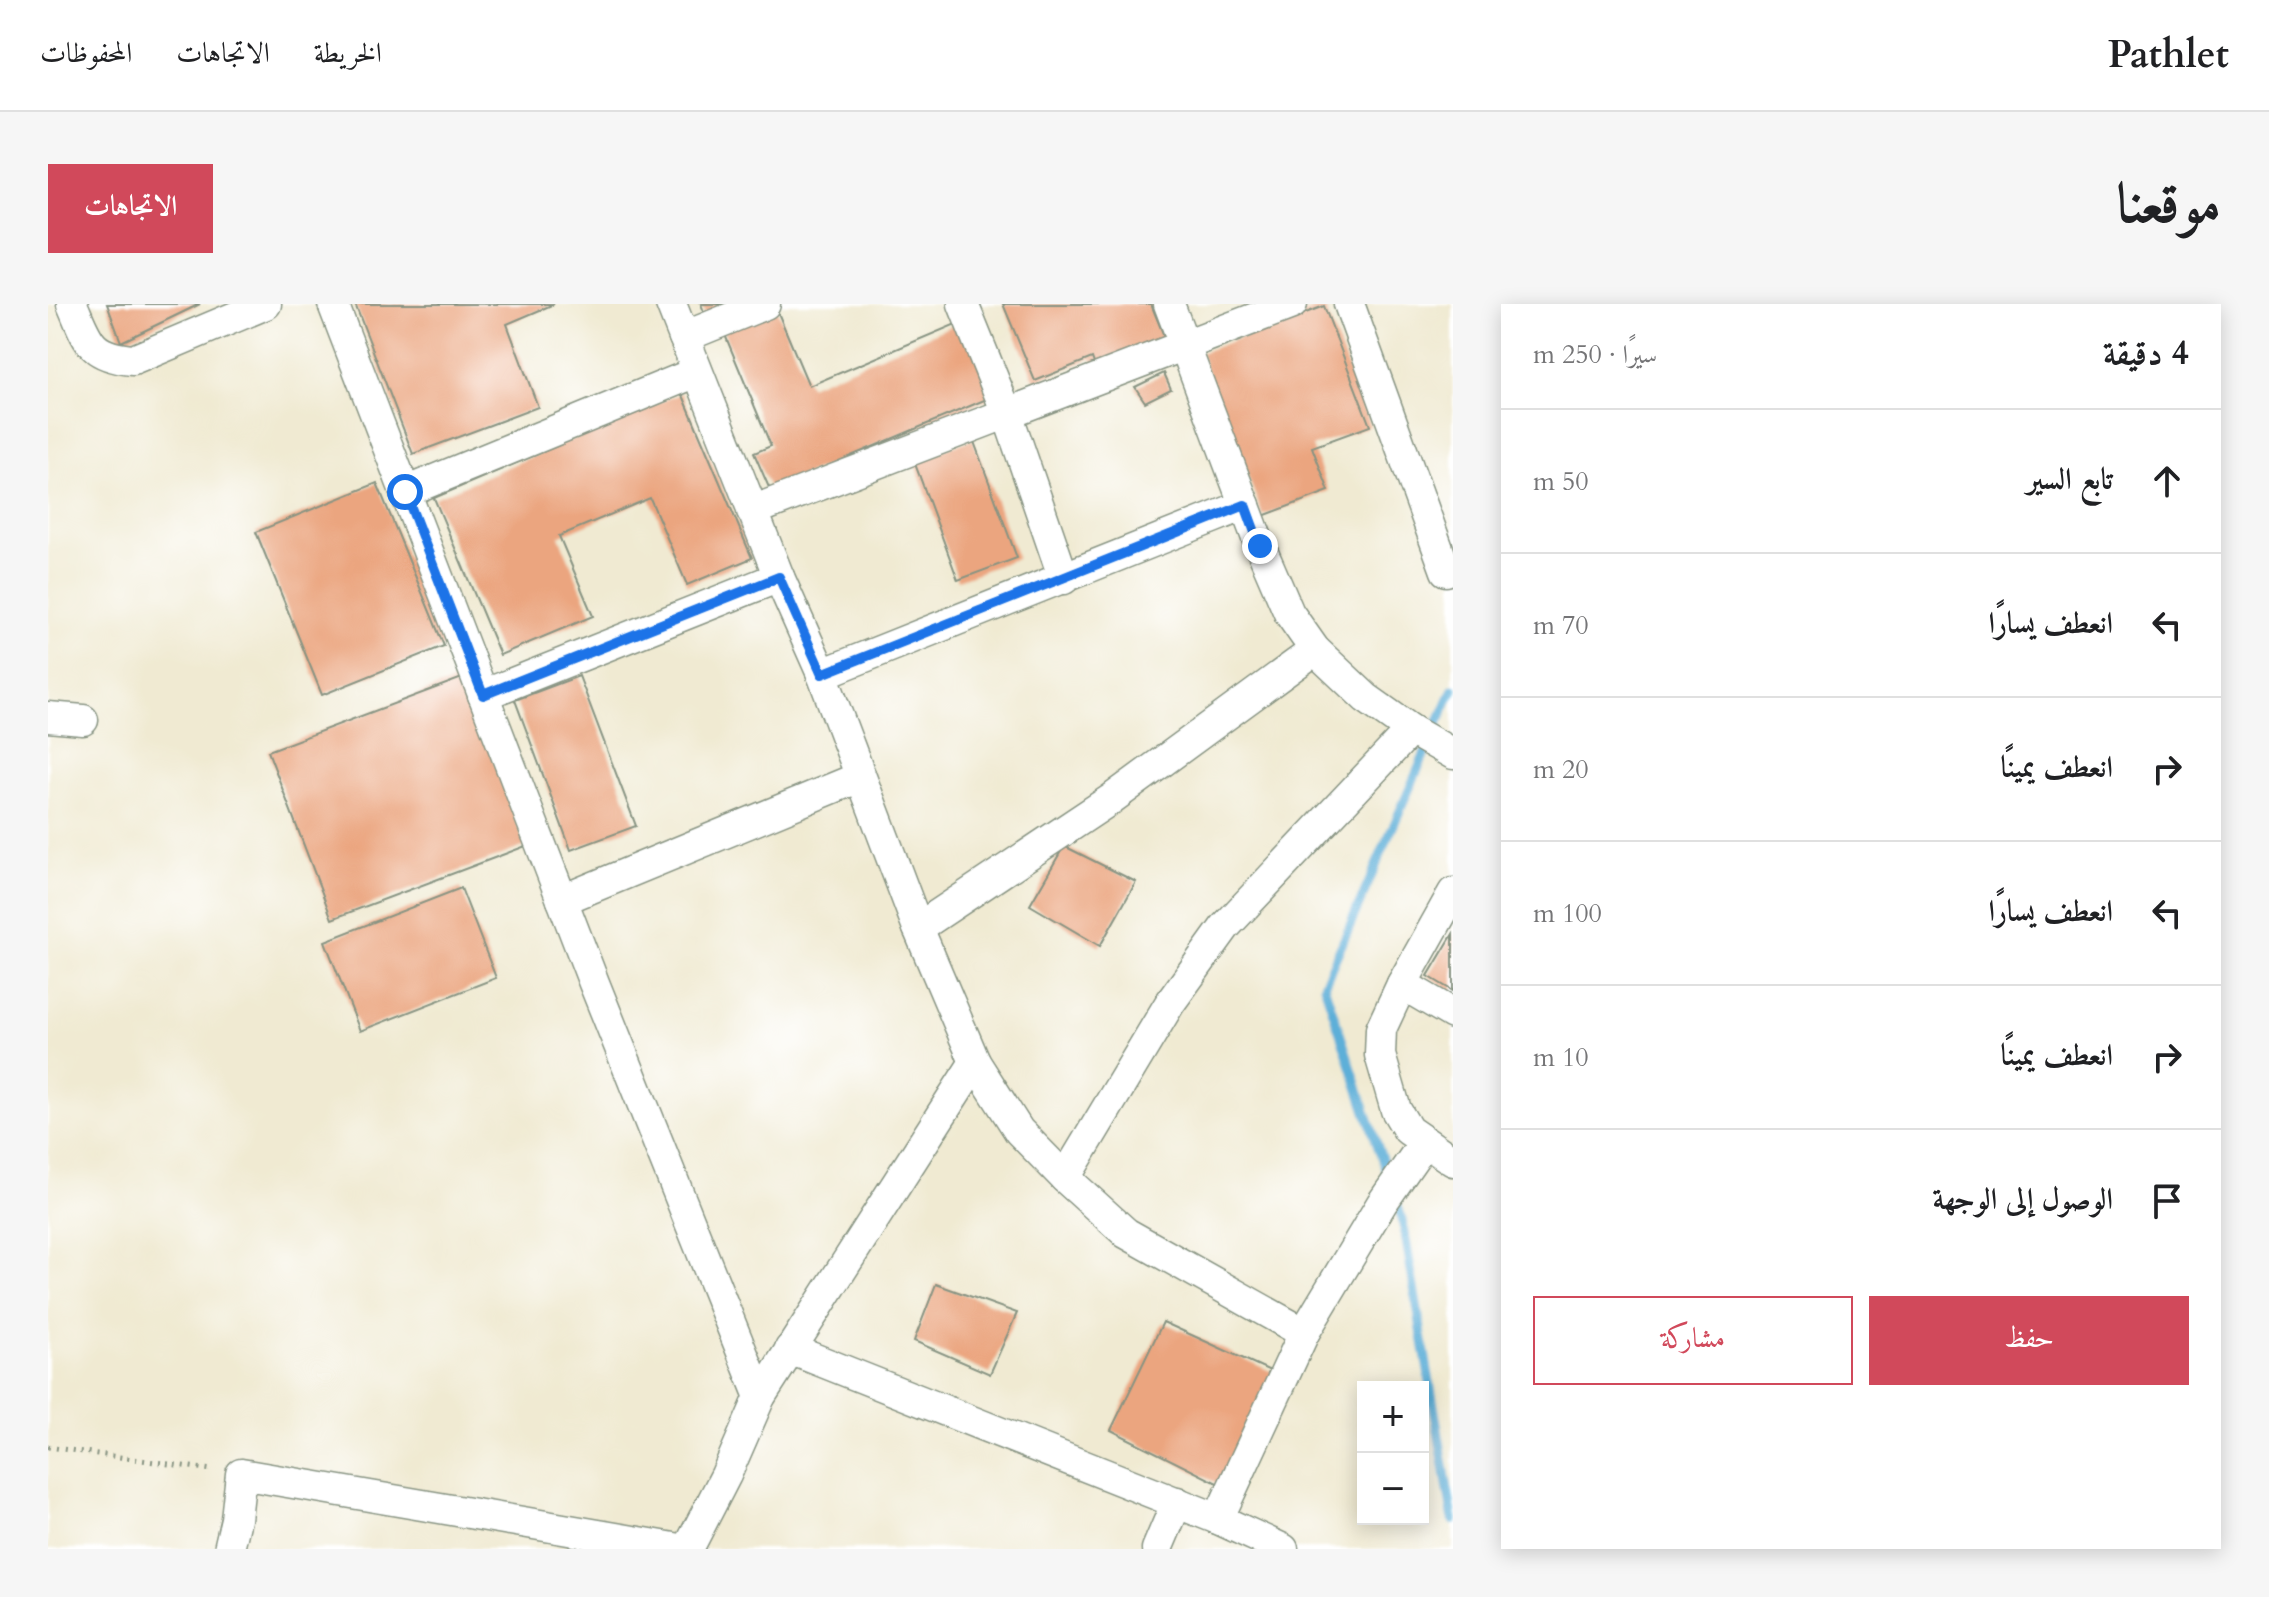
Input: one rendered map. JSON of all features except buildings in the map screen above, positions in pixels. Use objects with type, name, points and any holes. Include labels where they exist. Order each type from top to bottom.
[{"type":"street","points":[[72,304],[88,341],[109,358],[133,360],[266,304]]},
{"type":"street","points":[[333,304],[562,900],[760,1397]]},
{"type":"street","points":[[671,304],[752,511],[822,674],[918,928],[975,1062],[1019,1131],[1126,1233],[1304,1333]]},
{"type":"street","points":[[684,337],[765,304]]},
{"type":"street","points":[[963,304],[1007,413],[1064,579]]},
{"type":"street","points":[[1169,304],[1289,613],[1315,650],[1366,698],[1411,730],[1453,754]]},
{"type":"street","points":[[752,511],[1292,304]]},
{"type":"street","points":[[1349,304],[1446,571]]},
{"type":"street","points":[[405,492],[697,372]]},
{"type":"street","points":[[822,674],[1245,505]]},
{"type":"street","points":[[483,695],[779,577]]},
{"type":"street","points":[[918,928],[1110,800],[1315,650]]},
{"type":"street","points":[[48,717],[83,720]]},
{"type":"street","points":[[1065,1178],[1170,1003],[1225,927],[1411,730]]},
{"type":"street","points":[[562,900],[860,777]]},
{"type":"street","points":[[1453,893],[1402,984],[1381,1029],[1380,1055],[1396,1110],[1408,1130],[1453,1161]]},
{"type":"street","points":[[1402,984],[1453,1014]]},
{"type":"street","points":[[688,1549],[726,1475],[760,1397],[975,1062]]},
{"type":"street","points":[[1218,1519],[1304,1333],[1382,1203],[1424,1143]]},
{"type":"street","points":[[790,1349],[1177,1502],[1283,1549]]},
{"type":"street","points":[[229,1549],[241,1474],[680,1549]]},
{"type":"street","points":[[1157,1549],[1177,1502]]},
{"type":"path","points":[[48,1447],[241,1474]]},
{"type":"waterway","points":[[1390,1183],[1324,985],[1453,689]]},
{"type":"waterway","points":[[1395,1197],[1403,1222],[1453,1520]]},
{"type":"route","points":[[405,492],[483,695],[779,577],[822,674],[1245,505],[1260,546]]}]
